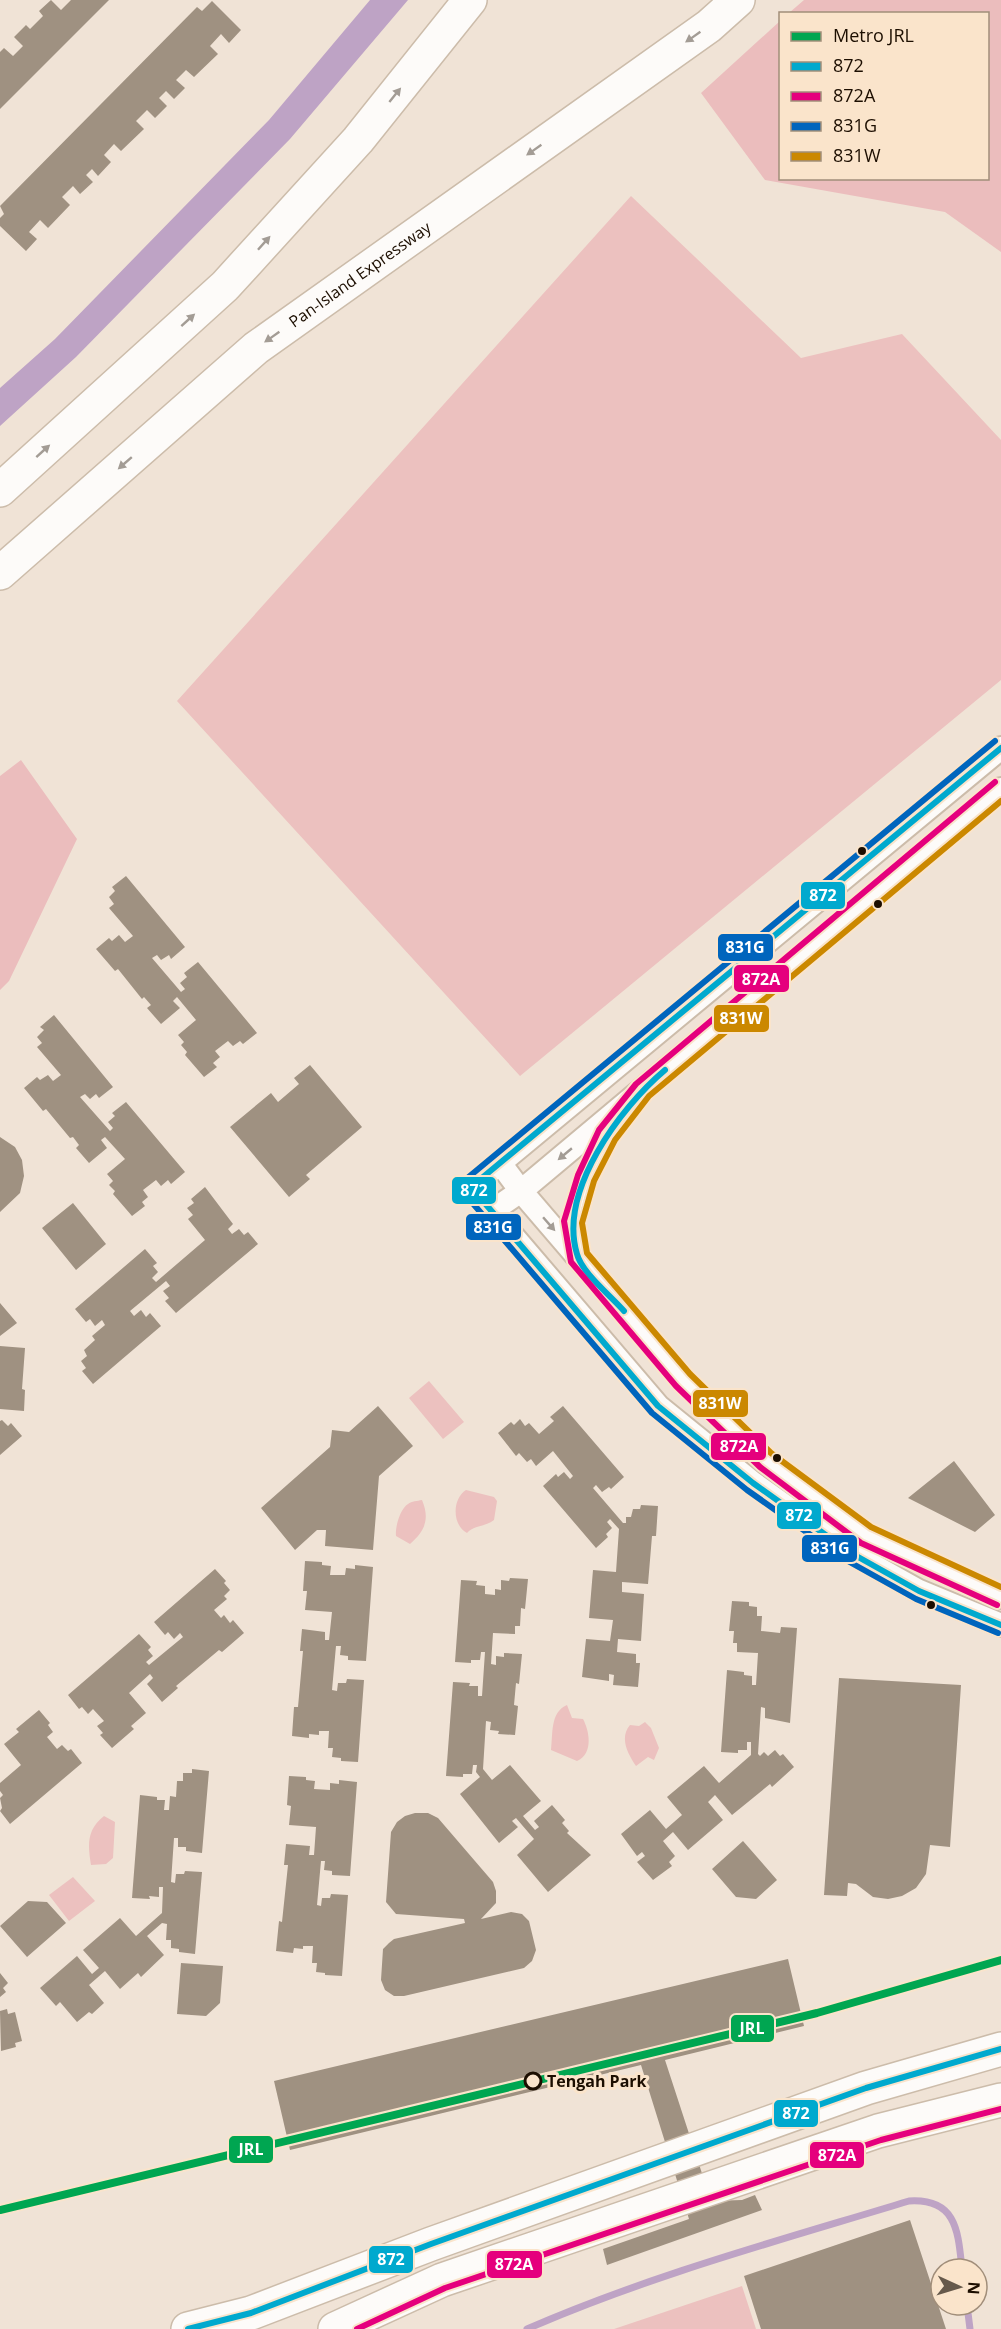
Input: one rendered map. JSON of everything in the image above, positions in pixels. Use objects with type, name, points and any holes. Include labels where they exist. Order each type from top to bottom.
[{"type":"main road","points":[[0,490],[225,286],[358,140],[470,0]]},
{"type":"main road","name":"Pan-Island Expressway","points":[[0,573],[256,348],[709,26],[738,0]]},
{"type":"main road","points":[[188,2329],[251,2313],[431,2244],[866,2088],[1001,2049]]},
{"type":"main road","points":[[335,2329],[442,2280],[878,2131],[1001,2100]]},
{"type":"street","points":[[1001,748],[471,1187],[658,1406],[753,1483],[851,1553],[919,1591],[1001,1625]]},
{"type":"street","points":[[492,1211],[521,1191],[1001,789]]},
{"type":"street","points":[[500,1163],[521,1191],[683,1380],[765,1460],[866,1535],[1001,1597]]},
{"type":"lane","points":[[578,1257],[573,1222],[586,1178],[607,1135],[642,1090]]},
{"type":"shaded area","points":[[370,0],[408,0],[290,139],[76,357],[0,426],[0,388],[55,339],[269,120]]},
{"type":"shaded area","points":[[804,0],[1001,0],[1001,252],[945,212],[765,180],[701,93],[779,22],[779,180],[989,180],[989,12],[790,12]]},
{"type":"shaded area","points":[[631,196],[801,358],[902,334],[1001,440],[1001,680],[520,1076],[177,701]]},
{"type":"shaded area","points":[[21,760],[77,839],[9,981],[0,990],[0,776]]},
{"type":"shaded area","points":[[429,1381],[464,1422],[443,1439],[409,1398]]},
{"type":"shaded area","points":[[466,1490],[494,1497],[497,1501],[494,1520],[467,1533],[456,1518],[458,1499]]},
{"type":"shaded area","points":[[422,1500],[426,1513],[425,1524],[410,1544],[396,1536],[397,1523],[405,1506]]},
{"type":"shaded area","points":[[567,1705],[572,1718],[583,1719],[587,1730],[588,1748],[582,1758],[577,1761],[551,1750],[555,1718]]},
{"type":"shaded area","points":[[645,1722],[651,1728],[659,1748],[654,1760],[648,1757],[636,1766],[628,1751],[625,1735],[630,1725],[639,1726]]},
{"type":"shaded area","points":[[104,1816],[115,1822],[113,1858],[106,1864],[91,1865],[89,1845],[91,1833]]},
{"type":"shaded area","points":[[73,1877],[95,1901],[69,1921],[49,1895]]},
{"type":"shaded area","points":[[742,2286],[756,2329],[614,2329]]},
{"type":"building","points":[[51,0],[61,10],[71,0],[109,0],[0,109],[0,52],[4,48],[13,56],[23,46],[14,37],[26,25],[30,29],[43,16],[39,11]]},
{"type":"building","points":[[212,1],[241,30],[229,43],[221,34],[210,46],[218,54],[194,77],[186,70],[176,80],[185,88],[174,99],[166,91],[159,98],[167,106],[155,118],[147,110],[136,121],[144,129],[121,151],[114,144],[104,155],[111,162],[98,176],[92,169],[86,175],[93,182],[80,194],[73,186],[62,197],[70,205],[48,228],[40,220],[29,232],[37,239],[26,251],[0,226],[0,218],[4,214],[0,206],[197,7],[202,11]]},
{"type":"building","points":[[126,876],[185,947],[171,959],[169,955],[161,960],[157,955],[152,958],[181,992],[185,989],[180,983],[187,977],[184,973],[198,962],[257,1033],[243,1044],[240,1041],[233,1046],[228,1041],[215,1051],[220,1057],[213,1063],[217,1067],[204,1077],[185,1055],[187,1052],[181,1045],[184,1042],[178,1035],[196,1020],[177,997],[173,1001],[180,1008],[161,1024],[147,1008],[151,1005],[144,997],[142,999],[118,969],[115,971],[96,949],[109,938],[112,941],[119,935],[125,942],[133,936],[109,908],[114,904],[109,897],[115,891],[112,887]]},
{"type":"building","points":[[54,1015],[113,1087],[99,1098],[96,1094],[90,1099],[85,1094],[80,1097],[110,1131],[113,1128],[108,1122],[115,1116],[112,1113],[126,1102],[185,1172],[171,1184],[168,1180],[161,1186],[156,1180],[143,1190],[148,1197],[142,1202],[145,1206],[132,1216],[113,1194],[115,1191],[109,1185],[113,1181],[107,1174],[125,1159],[105,1137],[101,1140],[107,1148],[89,1163],[76,1148],[79,1145],[73,1137],[70,1138],[46,1109],[43,1111],[24,1088],[37,1077],[40,1080],[48,1075],[53,1081],[61,1075],[37,1047],[42,1043],[37,1037],[44,1030],[40,1027]]},
{"type":"building","points":[[310,1065],[362,1127],[306,1175],[310,1179],[289,1197],[230,1127],[271,1093],[278,1102],[299,1084],[294,1078]]},
{"type":"building","points":[[0,1137],[15,1147],[22,1160],[24,1176],[20,1193],[0,1212]]},
{"type":"building","points":[[205,1187],[233,1224],[228,1229],[232,1234],[239,1229],[244,1235],[248,1232],[258,1244],[176,1313],[165,1301],[169,1298],[163,1291],[170,1286],[166,1281],[130,1311],[134,1316],[141,1310],[146,1317],[150,1313],[161,1326],[93,1384],[82,1371],[86,1368],[81,1361],[87,1356],[84,1350],[95,1340],[92,1336],[105,1325],[102,1320],[95,1326],[90,1319],[86,1322],[75,1309],[145,1249],[157,1263],[153,1266],[158,1272],[152,1278],[156,1282],[205,1240],[188,1219],[193,1215],[187,1208],[194,1203],[191,1199]]},
{"type":"building","points":[[73,1203],[106,1244],[76,1270],[42,1228]]},
{"type":"building","points":[[0,1303],[17,1323],[0,1336]]},
{"type":"building","points":[[0,1346],[25,1348],[22,1389],[25,1390],[24,1411],[0,1409]]},
{"type":"building","points":[[378,1406],[413,1446],[379,1476],[373,1550],[325,1546],[326,1530],[317,1530],[295,1550],[261,1508],[330,1447],[332,1430],[349,1432]]},
{"type":"building","points":[[563,1406],[624,1477],[611,1489],[609,1487],[602,1492],[596,1485],[593,1488],[623,1523],[626,1523],[626,1517],[631,1517],[633,1509],[640,1509],[641,1505],[658,1506],[656,1536],[652,1536],[648,1584],[622,1582],[622,1592],[644,1594],[641,1641],[618,1639],[617,1652],[636,1654],[636,1663],[640,1663],[638,1687],[613,1685],[614,1675],[609,1674],[609,1681],[582,1677],[586,1639],[610,1641],[613,1620],[589,1618],[593,1570],[616,1572],[619,1529],[610,1519],[607,1522],[612,1528],[606,1534],[608,1537],[596,1548],[543,1486],[556,1474],[558,1477],[564,1472],[570,1479],[573,1476],[553,1451],[536,1466],[531,1459],[527,1462],[519,1453],[516,1456],[498,1433],[511,1422],[514,1425],[520,1419],[525,1426],[529,1423],[539,1434],[554,1421],[550,1417]]},
{"type":"building","points":[[2,1420],[8,1426],[11,1423],[22,1436],[0,1455],[0,1421]]},
{"type":"building","points":[[954,1461],[995,1515],[975,1532],[908,1498]]},
{"type":"building","points":[[305,1561],[322,1562],[322,1565],[331,1566],[330,1575],[345,1575],[346,1568],[355,1569],[355,1565],[373,1567],[366,1661],[348,1660],[348,1656],[340,1655],[341,1646],[336,1646],[332,1690],[337,1691],[338,1683],[346,1683],[347,1679],[364,1680],[358,1762],[341,1761],[341,1758],[332,1757],[333,1748],[328,1748],[329,1731],[319,1731],[319,1735],[309,1734],[309,1738],[292,1736],[294,1707],[298,1707],[303,1651],[300,1651],[302,1629],[325,1632],[325,1640],[329,1640],[332,1612],[305,1610],[307,1591],[303,1591]]},
{"type":"building","points":[[215,1569],[226,1581],[224,1583],[230,1590],[224,1596],[227,1599],[214,1610],[221,1618],[224,1615],[230,1623],[233,1620],[244,1633],[222,1652],[219,1650],[176,1686],[178,1688],[162,1702],[147,1684],[153,1678],[150,1674],[129,1693],[146,1713],[131,1726],[134,1729],[112,1748],[100,1735],[103,1733],[97,1726],[104,1721],[93,1709],[88,1714],[82,1707],[79,1709],[68,1695],[139,1634],[151,1647],[148,1650],[153,1656],[146,1662],[149,1665],[183,1637],[180,1633],[174,1639],[168,1632],[165,1635],[154,1622]]},
{"type":"building","points":[[510,1578],[528,1579],[525,1609],[521,1608],[520,1626],[515,1626],[515,1634],[493,1633],[491,1664],[496,1665],[496,1656],[504,1657],[504,1653],[522,1654],[514,1705],[518,1706],[515,1735],[498,1734],[499,1731],[490,1730],[491,1722],[486,1721],[483,1769],[492,1780],[510,1765],[541,1801],[523,1816],[535,1830],[539,1827],[534,1821],[552,1805],[565,1820],[562,1823],[569,1831],[567,1833],[591,1855],[548,1892],[517,1855],[534,1839],[516,1818],[512,1821],[518,1827],[499,1843],[460,1794],[480,1777],[476,1772],[477,1765],[473,1765],[472,1774],[463,1774],[463,1777],[446,1776],[453,1682],[478,1686],[478,1696],[482,1696],[485,1652],[481,1652],[480,1660],[471,1660],[471,1663],[455,1662],[461,1580],[477,1581],[476,1585],[485,1586],[485,1594],[495,1595],[495,1589],[501,1590],[501,1580],[509,1581]]},
{"type":"building","points":[[732,1601],[749,1602],[749,1606],[757,1607],[757,1616],[762,1616],[761,1631],[780,1633],[781,1627],[797,1628],[790,1723],[765,1718],[765,1708],[761,1707],[758,1754],[760,1756],[764,1752],[768,1756],[775,1750],[780,1756],[783,1754],[794,1767],[772,1787],[770,1784],[732,1815],[715,1795],[708,1802],[723,1820],[688,1850],[673,1832],[663,1841],[675,1856],[669,1862],[672,1866],[653,1880],[637,1862],[645,1856],[642,1852],[637,1856],[621,1834],[650,1810],[666,1829],[682,1815],[667,1797],[704,1766],[719,1783],[751,1755],[751,1742],[747,1742],[747,1750],[738,1750],[738,1753],[721,1752],[727,1670],[744,1672],[744,1675],[752,1676],[752,1685],[756,1685],[758,1653],[737,1652],[737,1643],[733,1643],[734,1631],[729,1631]]},
{"type":"building","points":[[839,1678],[961,1685],[950,1847],[930,1845],[926,1874],[916,1888],[902,1896],[888,1899],[873,1897],[856,1884],[848,1883],[847,1896],[824,1895]]},
{"type":"building","points":[[39,1710],[50,1723],[48,1725],[53,1732],[47,1737],[57,1749],[62,1745],[68,1751],[71,1749],[82,1763],[10,1824],[0,1811],[2,1808],[0,1798],[3,1795],[0,1791],[0,1783],[21,1765],[4,1744],[19,1732],[16,1729]]},
{"type":"building","points":[[192,1769],[209,1771],[202,1853],[186,1851],[186,1847],[178,1847],[178,1838],[174,1838],[171,1882],[175,1883],[176,1874],[184,1874],[185,1871],[202,1872],[195,1954],[179,1952],[179,1949],[171,1948],[171,1940],[166,1940],[167,1924],[162,1923],[147,1936],[164,1955],[141,1977],[138,1973],[120,1989],[105,1971],[89,1985],[104,2003],[92,2014],[89,2012],[77,2022],[60,2002],[56,2006],[40,1988],[77,1956],[92,1974],[99,1968],[83,1950],[120,1918],[136,1936],[162,1913],[163,1887],[159,1887],[159,1897],[132,1898],[140,1795],[165,1800],[164,1810],[169,1810],[170,1796],[176,1797],[177,1781],[183,1781],[183,1773],[192,1773]]},
{"type":"building","points":[[289,1776],[306,1777],[306,1780],[315,1781],[314,1789],[330,1790],[330,1783],[339,1784],[339,1780],[357,1782],[350,1876],[332,1875],[332,1871],[324,1870],[325,1861],[321,1861],[317,1905],[321,1906],[322,1898],[330,1898],[331,1894],[348,1895],[342,1976],[316,1972],[317,1963],[312,1963],[313,1946],[303,1946],[303,1949],[294,1948],[293,1953],[276,1951],[279,1921],[282,1922],[288,1865],[284,1865],[286,1844],[310,1846],[309,1855],[314,1855],[316,1827],[289,1825],[291,1806],[287,1805]]},
{"type":"building","points":[[415,1813],[428,1813],[438,1818],[493,1882],[496,1903],[481,1919],[511,1912],[522,1914],[529,1921],[536,1950],[532,1961],[524,1968],[404,1996],[394,1996],[385,1990],[381,1980],[383,1949],[389,1943],[394,1939],[465,1923],[464,1919],[396,1914],[386,1902],[391,1832],[397,1822]]},
{"type":"building","points":[[743,1841],[777,1880],[756,1899],[736,1897],[712,1869]]},
{"type":"building","points":[[28,1901],[47,1902],[66,1923],[27,1957],[0,1926]]},
{"type":"building","points":[[788,1959],[804,2026],[665,2060],[711,2201],[742,2200],[755,2195],[762,2210],[607,2265],[603,2249],[689,2219],[641,2065],[290,2150],[274,2081]]},
{"type":"building","points":[[181,1963],[223,1966],[220,2003],[206,2016],[177,2014]]},
{"type":"building","points":[[0,1973],[8,1983],[3,1988],[6,1992],[0,1997]]},
{"type":"building","points":[[7,2009],[8,2014],[15,2012],[22,2041],[15,2043],[16,2047],[1,2051],[0,2011]]},
{"type":"building","points":[[910,2220],[929,2278],[929,2317],[942,2317],[946,2329],[761,2329],[744,2276]]},
{"type":"waterway","points":[[527,2329],[669,2275],[909,2201],[937,2205],[946,2211],[956,2230],[961,2257]]},
{"type":"waterway","points":[[968,2317],[970,2329]]},
{"type":"metro line","name":"JRL","points":[[0,2210],[817,2013],[1001,1960]]},
{"type":"transit line","name":"831G","points":[[995,741],[465,1180],[462,1187],[464,1193],[652,1413],[747,1490],[846,1560],[916,1599],[998,1633]]},
{"type":"transit line","name":"872","points":[[1001,748],[471,1187],[658,1406],[753,1483],[851,1553],[919,1591],[1001,1625]]},
{"type":"transit line","name":"872A","points":[[995,782],[636,1084],[599,1130],[578,1175],[564,1221],[571,1262],[676,1386],[760,1467],[861,1543],[997,1605]]},
{"type":"transit line","name":"831W","points":[[1001,801],[649,1096],[615,1140],[594,1181],[582,1223],[587,1253],[690,1374],[771,1453],[871,1527],[1001,1587]]},
{"type":"transit line","name":"872","points":[[624,1311],[580,1261],[573,1230],[576,1204],[585,1178],[612,1128],[665,1070]]},
{"type":"transit line","name":"872","points":[[188,2329],[251,2313],[431,2244],[866,2088],[1001,2049]]},
{"type":"transit line","name":"872A","points":[[357,2329],[445,2288],[881,2140],[1001,2109]]},
{"type":"place","name":"Tengah Park","points":[[533,2081]]}]
